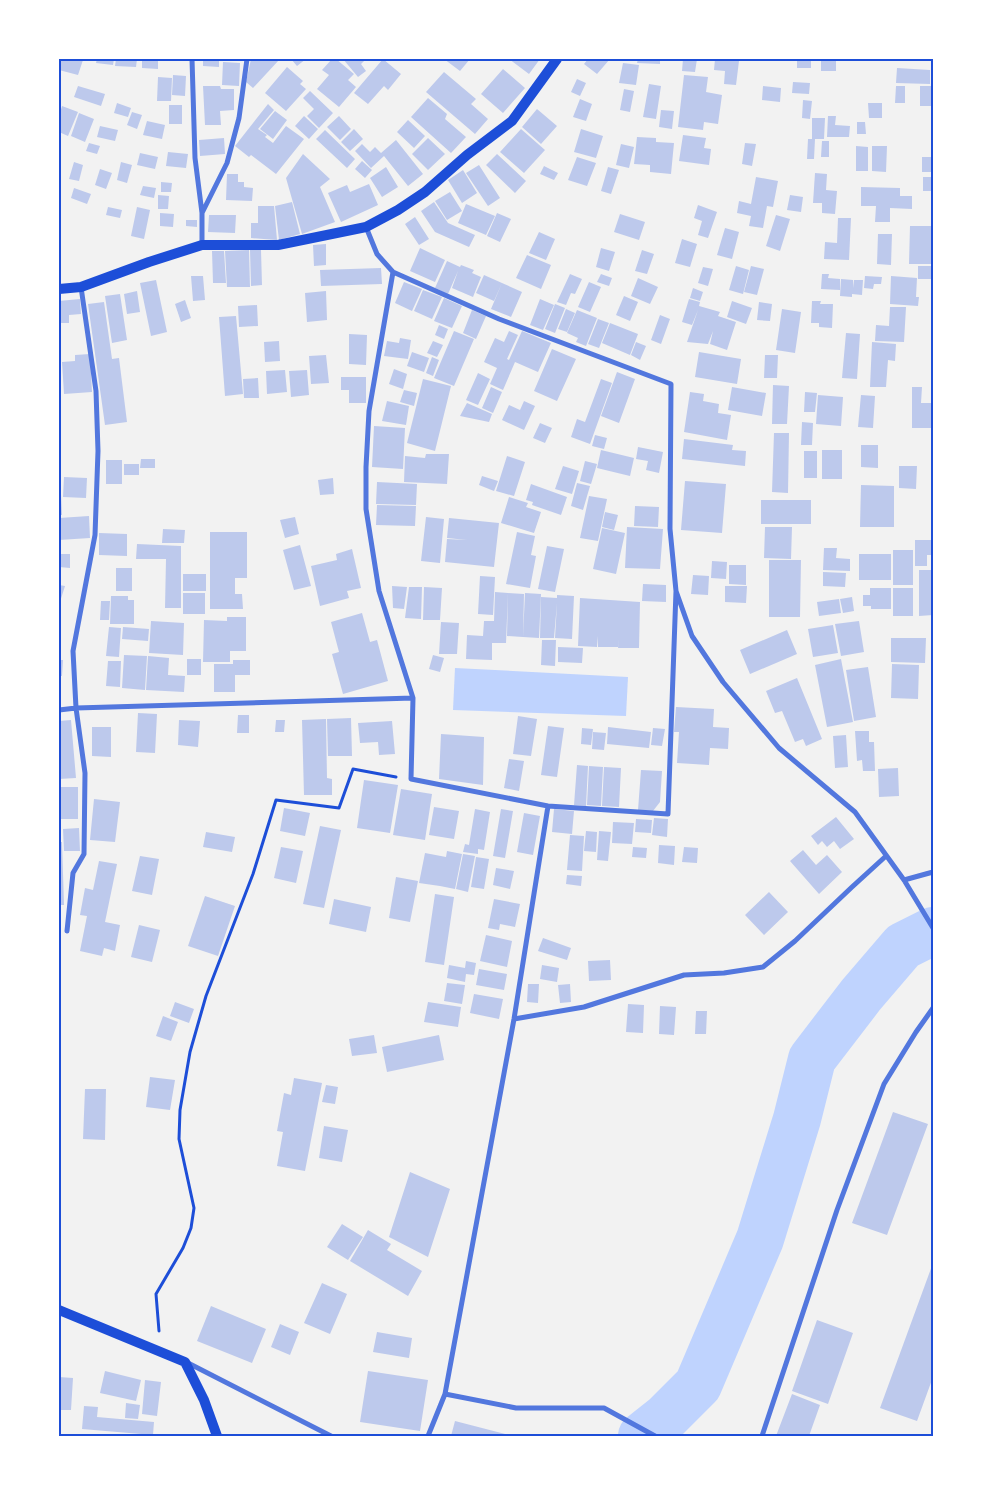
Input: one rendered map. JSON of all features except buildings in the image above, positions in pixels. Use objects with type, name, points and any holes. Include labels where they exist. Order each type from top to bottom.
[{"type":"main road","points":[[59,289],[80,287],[202,245],[278,245],[366,227],[398,210],[424,192],[466,155],[512,121],[557,59]]},
{"type":"main road","points":[[59,1310],[185,1362],[204,1400],[217,1436]]},
{"type":"street","points":[[192,59],[195,158],[202,213],[202,245]]},
{"type":"street","points":[[202,213],[227,163],[239,118],[247,59]]},
{"type":"street","points":[[366,227],[377,254],[393,272],[499,319],[672,384],[670,529],[676,591],[668,814],[548,806],[411,780],[413,698],[379,591],[366,509],[369,411],[393,272]]},
{"type":"street","points":[[67,931],[73,873],[84,854],[85,773],[76,708],[73,651],[95,535],[98,451],[96,391],[80,287]]},
{"type":"street","points":[[676,591],[692,636],[722,682],[779,748],[855,812],[904,880],[933,928]]},
{"type":"street","points":[[59,710],[413,698]]},
{"type":"street","points":[[428,1436],[445,1394],[514,1019],[548,806]]},
{"type":"street","points":[[514,1019],[584,1007],[684,975],[724,973],[763,967],[795,941],[886,856]]},
{"type":"street","points":[[904,880],[933,872]]},
{"type":"street","points":[[762,1436],[837,1210],[884,1084],[933,1008]]},
{"type":"street","points":[[185,1362],[331,1436]]},
{"type":"street","points":[[445,1394],[516,1408],[604,1408],[655,1436]]},
{"type":"path","points":[[160,1352],[156,1294],[183,1248],[191,1228],[194,1208],[179,1139],[180,1110],[190,1052],[206,996],[253,874],[276,800],[339,808],[353,769],[411,780]]},
{"type":"water","points":[[455,668],[628,677],[626,716],[453,710]]},
{"type":"waterway","points":[[642,1436],[666,1417],[698,1385],[760,1239],[797,1119],[812,1059],[861,995],[903,946],[933,931]]}]
